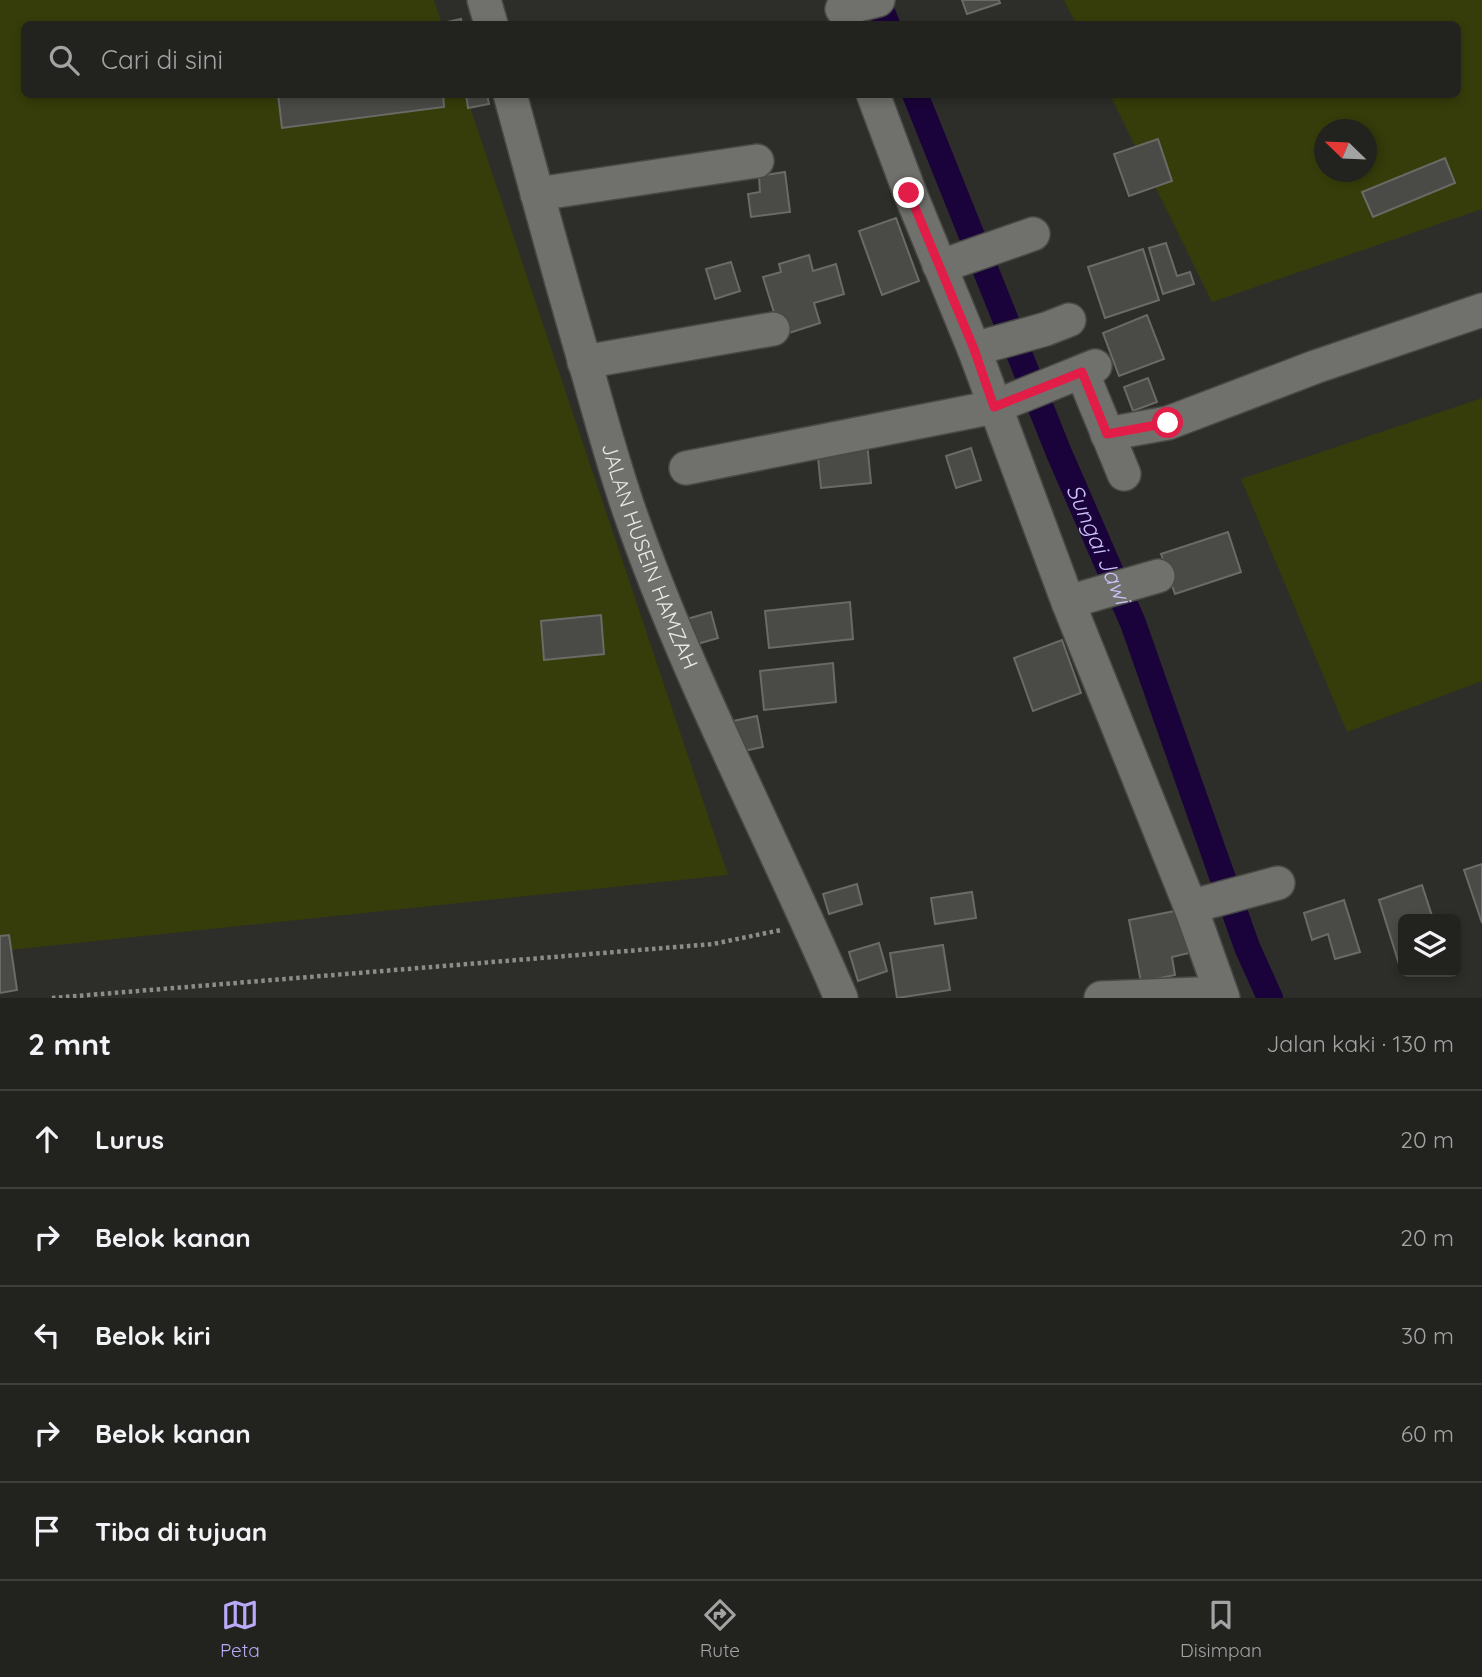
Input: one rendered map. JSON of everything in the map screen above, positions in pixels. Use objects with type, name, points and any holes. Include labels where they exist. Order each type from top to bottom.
[{"type":"street","points":[[484,0],[490,21]]},
{"type":"street","name":"JALAN HUSEIN HAMZAH","points":[[511,98],[584,362],[628,507],[662,596],[713,715],[810,924],[841,998]]},
{"type":"street","points":[[875,98],[983,347],[1077,599],[1198,905],[1222,995],[1101,998]]},
{"type":"street","points":[[537,194],[757,161]]},
{"type":"street","points":[[946,263],[1019,238]]},
{"type":"street","points":[[1107,434],[1168,423],[1315,367],[1482,310]]},
{"type":"street","points":[[983,347],[1058,324]]},
{"type":"street","points":[[584,362],[773,329]]},
{"type":"street","points":[[686,468],[1003,404],[1077,374],[1124,474]]},
{"type":"street","points":[[1077,599],[1147,579]]},
{"type":"street","points":[[1198,905],[1265,886]]},
{"type":"path","points":[[52,998],[713,944],[810,924]]},
{"type":"green space","points":[[0,0],[434,0],[441,21],[21,21],[21,98],[467,98],[728,875],[0,951]]},
{"type":"green space","points":[[1064,0],[1482,0],[1482,209],[1212,302],[1111,98],[1461,98],[1461,21],[1074,21]]},
{"type":"green space","points":[[1482,398],[1482,681],[1347,732],[1241,479]]},
{"type":"building","points":[[962,0],[999,0],[1000,3],[967,14]]},
{"type":"building","points":[[278,98],[443,98],[444,107],[282,128]]},
{"type":"building","points":[[467,98],[488,98],[489,104],[468,108]]},
{"type":"building","points":[[1158,139],[1172,181],[1129,196],[1114,154]]},
{"type":"building","points":[[1445,158],[1455,183],[1373,217],[1362,192]]},
{"type":"building","points":[[785,172],[790,212],[751,217],[748,194],[760,192],[759,176]]},
{"type":"building","points":[[896,218],[919,281],[882,295],[859,231]]},
{"type":"building","points":[[1166,243],[1177,276],[1190,272],[1194,284],[1163,294],[1149,248]]},
{"type":"building","points":[[1143,249],[1159,300],[1105,318],[1088,267]]},
{"type":"building","points":[[809,255],[813,271],[836,264],[844,294],[814,303],[820,323],[789,333],[784,317],[776,319],[763,277],[781,272],[779,264]]},
{"type":"building","points":[[731,262],[740,291],[715,299],[706,269]]},
{"type":"building","points":[[1147,315],[1164,359],[1119,376],[1103,333]]},
{"type":"building","points":[[1148,378],[1157,402],[1133,411],[1124,387]]},
{"type":"building","points":[[867,442],[871,483],[821,488],[817,447]]},
{"type":"building","points":[[971,448],[981,480],[956,488],[946,456]]},
{"type":"building","points":[[1228,532],[1241,572],[1175,594],[1161,554]]},
{"type":"building","points":[[850,602],[853,639],[769,648],[765,611]]},
{"type":"building","points":[[711,612],[718,638],[694,645],[687,619]]},
{"type":"building","points":[[601,615],[604,654],[544,660],[541,621]]},
{"type":"building","points":[[1062,640],[1081,693],[1033,711],[1014,658]]},
{"type":"building","points":[[833,663],[836,702],[764,710],[760,671]]},
{"type":"building","points":[[757,716],[763,747],[734,753],[728,722]]},
{"type":"building","points":[[1482,864],[1482,923],[1464,870]]},
{"type":"building","points":[[857,884],[862,904],[829,914],[823,894]]},
{"type":"building","points":[[1422,885],[1431,914],[1398,914],[1398,961],[1379,900]]},
{"type":"building","points":[[972,892],[976,918],[935,924],[931,898]]},
{"type":"building","points":[[1344,900],[1360,952],[1335,959],[1328,934],[1312,940],[1304,913]]},
{"type":"building","points":[[1180,910],[1189,953],[1172,957],[1175,975],[1141,982],[1129,920]]},
{"type":"building","points":[[9,935],[17,990],[0,993],[0,936]]},
{"type":"building","points":[[879,943],[887,971],[858,981],[849,952]]},
{"type":"building","points":[[943,945],[950,990],[897,998],[890,953]]},
{"type":"waterway","name":"Sungai Jawi","points":[[877,0],[886,21]]},
{"type":"waterway","name":"Sungai Jawi","points":[[917,98],[1059,453],[1133,623],[1247,947],[1270,998]]},
{"type":"route","points":[[909,193],[974,349],[994,407],[1082,372],[1107,434],[1168,423]]}]
